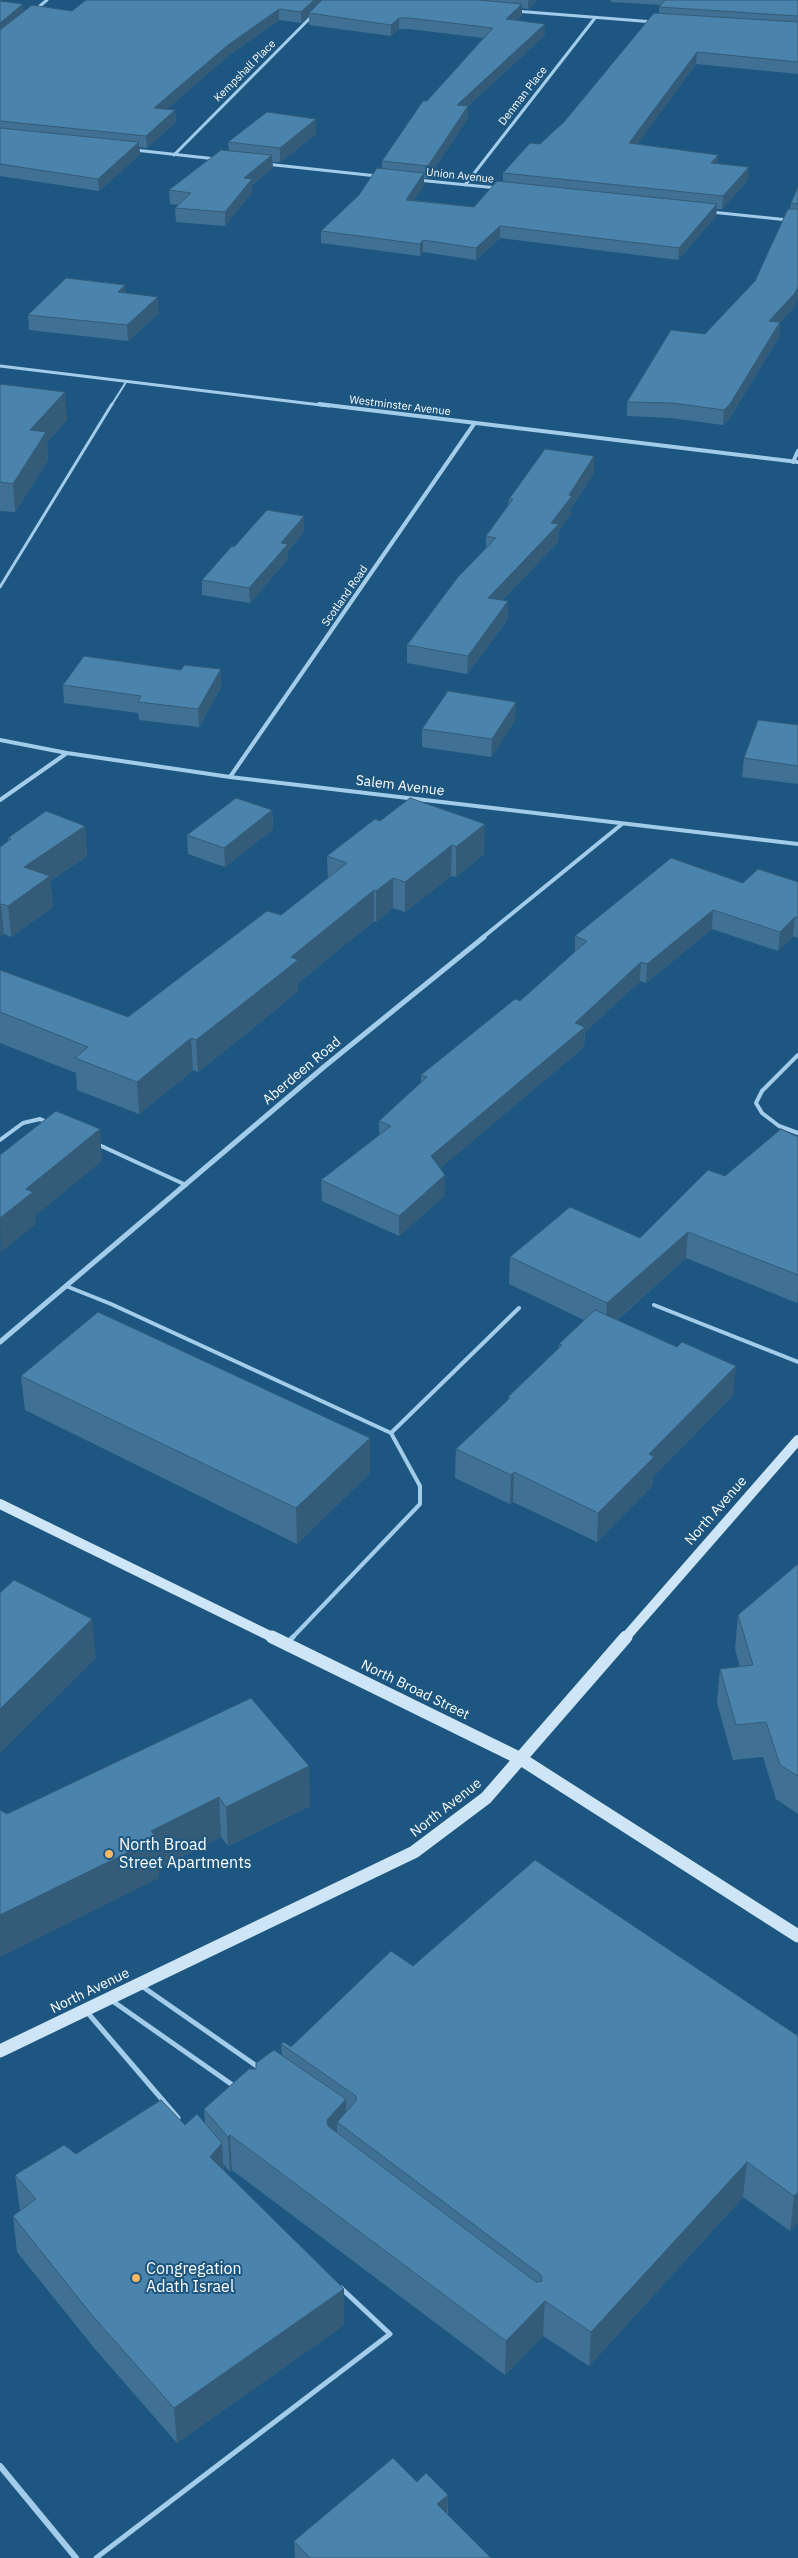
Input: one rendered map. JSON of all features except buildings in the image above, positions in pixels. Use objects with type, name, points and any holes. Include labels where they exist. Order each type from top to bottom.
[{"type":"main road","name":"North Avenue","points":[[0,2051],[414,1852],[486,1798],[798,1440]]},
{"type":"main road","name":"North Broad Street","points":[[0,1504],[521,1759],[798,1936]]},
{"type":"street","points":[[34,11],[47,0]]},
{"type":"street","points":[[507,10],[663,22]]},
{"type":"street","name":"Kempshall Place","points":[[174,155],[314,14]]},
{"type":"street","name":"Denman Place","points":[[465,185],[595,18]]},
{"type":"street","points":[[126,150],[223,160]]},
{"type":"street","points":[[261,164],[378,176]]},
{"type":"street","name":"Union Avenue","points":[[416,180],[504,189]]},
{"type":"street","points":[[710,212],[798,221]]},
{"type":"street","name":"Westminster Avenue","points":[[0,366],[796,462]]},
{"type":"street","name":"Scotland Road","points":[[230,777],[474,424]]},
{"type":"street","points":[[796,462],[798,451]]},
{"type":"street","name":"Salem Avenue","points":[[0,740],[67,753],[230,777],[798,844]]},
{"type":"street","points":[[0,800],[67,753]]},
{"type":"street","name":"Aberdeen Road","points":[[0,1342],[325,1066],[622,824]]},
{"type":"street","points":[[0,2466],[76,2558]]},
{"type":"lane","points":[[0,587],[126,382]]},
{"type":"lane","points":[[798,1055],[762,1091],[756,1103],[762,1114],[779,1126],[798,1132]]},
{"type":"lane","points":[[0,1140],[23,1123],[40,1119],[49,1123]]},
{"type":"lane","points":[[95,1143],[186,1185]]},
{"type":"lane","points":[[66,1286],[111,1304],[391,1433],[420,1486],[420,1504],[286,1644]]},
{"type":"lane","points":[[654,1305],[798,1362]]},
{"type":"lane","points":[[391,1433],[519,1308]]},
{"type":"lane","points":[[139,1984],[263,2070]]},
{"type":"lane","points":[[110,1998],[239,2090]]},
{"type":"lane","points":[[86,2010],[180,2120]]},
{"type":"lane","points":[[96,2558],[390,2334],[333,2281]]},
{"type":"place","name":"North Broad Street Apartments","points":[[109,1854]]},
{"type":"place","name":"Congregation Adath Israel","points":[[136,2278]]}]
